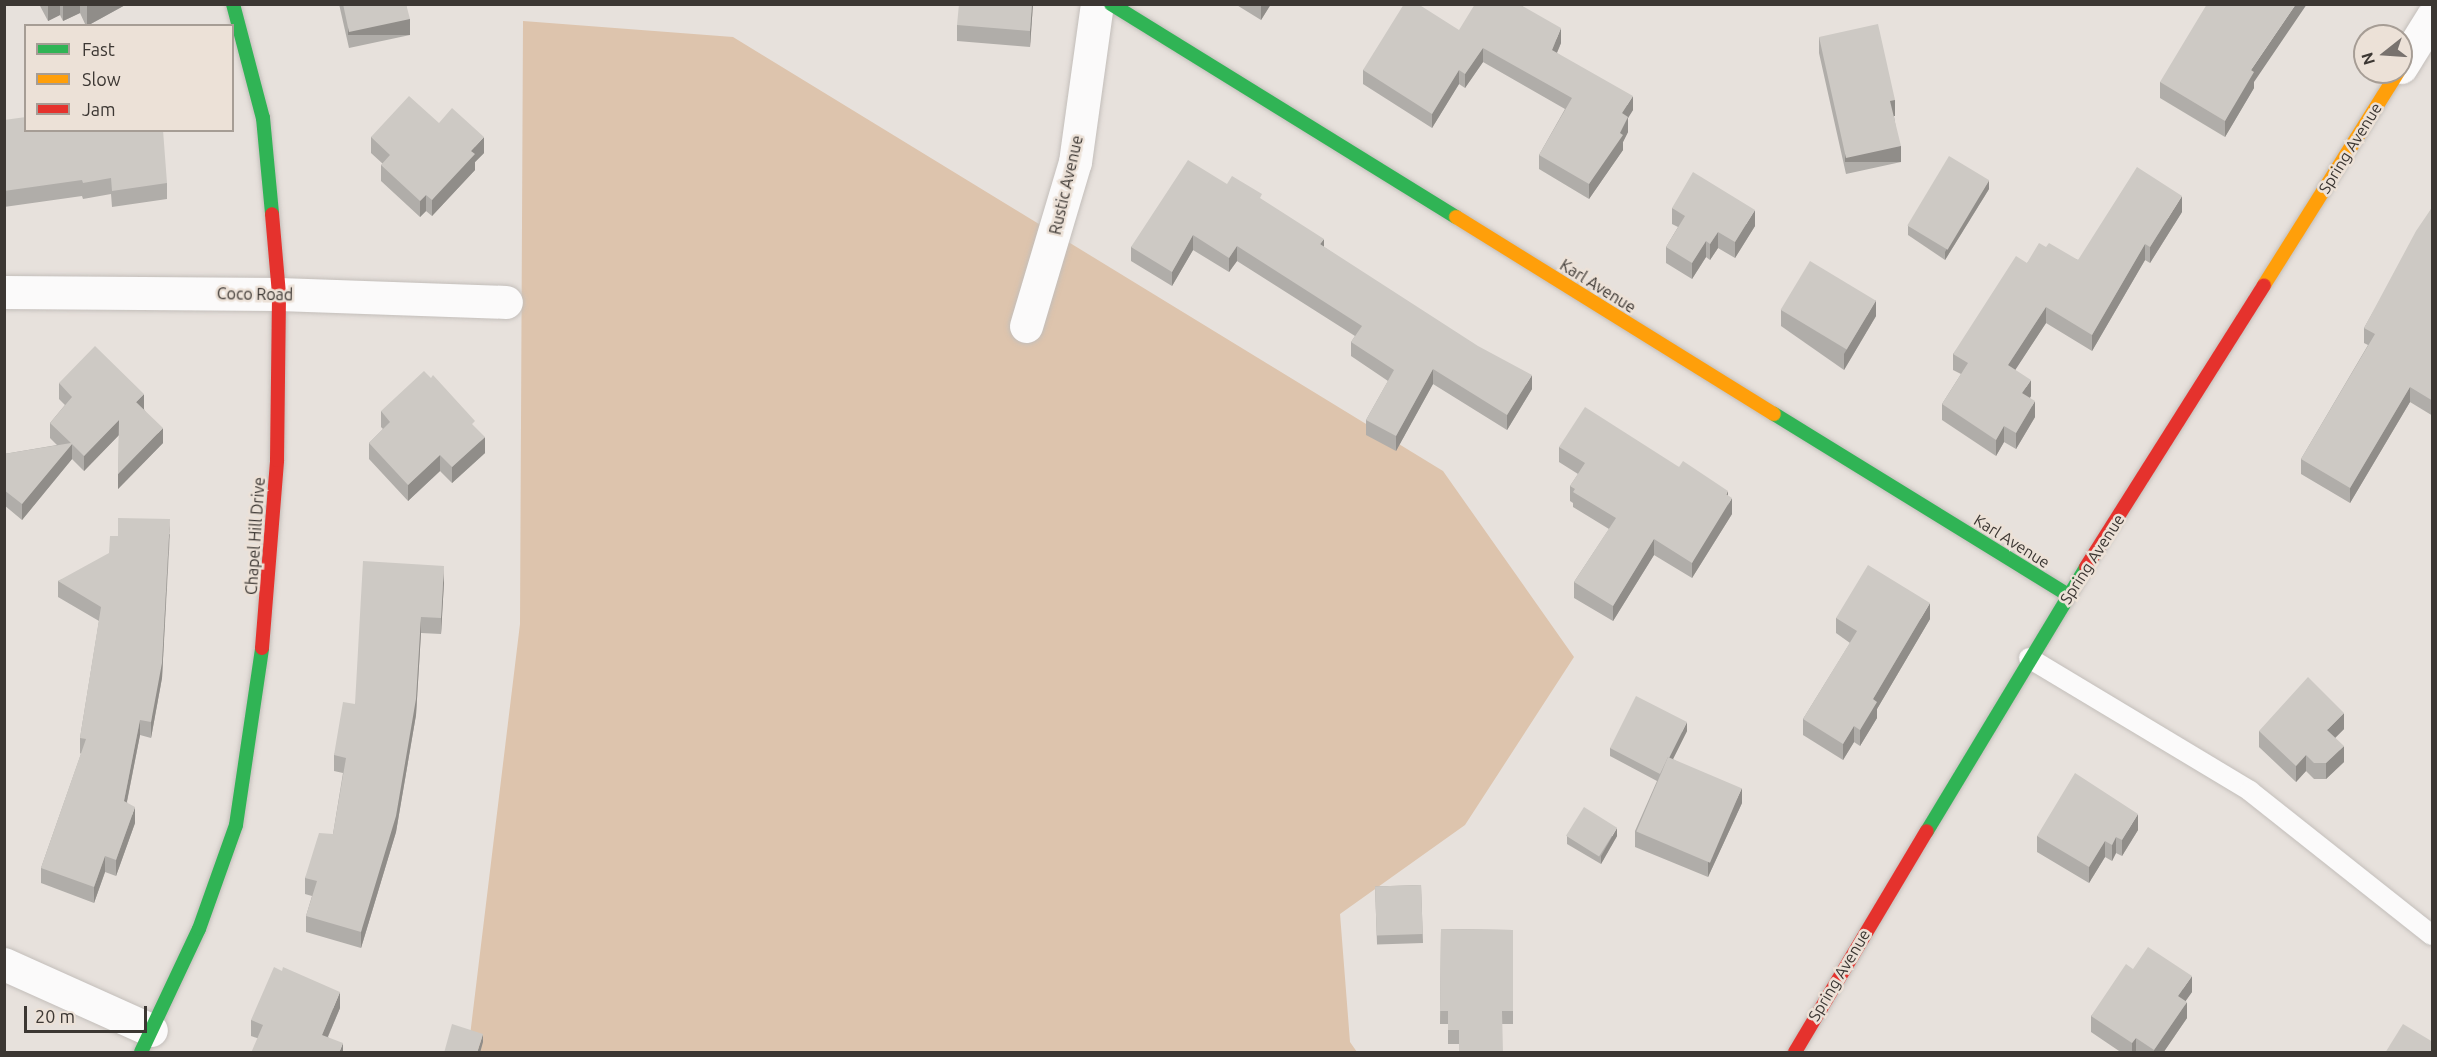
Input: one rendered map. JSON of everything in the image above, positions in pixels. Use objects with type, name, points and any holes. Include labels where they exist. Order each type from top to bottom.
[{"type":"street","name":"Chapel Hill Drive","points":[[146,1041],[199,929],[236,825],[254,726],[277,460],[279,294],[272,182],[263,118],[233,4]]},
{"type":"street","name":"Rustic Avenue","points":[[1026,326],[1075,162],[1097,4]]},
{"type":"street","name":"Karl Avenue","points":[[1111,4],[2068,595]]},
{"type":"street","points":[[2413,48],[2433,17]]},
{"type":"street","name":"Spring Avenue","points":[[1797,1049],[1821,1002],[2029,658],[2165,447],[2391,84]]},
{"type":"street","name":"Coco Road","points":[[4,292],[279,294],[506,302]]},
{"type":"street","points":[[4,964],[146,1041]]},
{"type":"lane","points":[[2029,658],[2250,791],[2433,935]]},
{"type":"shaded area","points":[[523,21],[733,37],[1443,471],[1574,657],[1465,825],[1340,914],[1350,1042],[1357,1052],[468,1052],[520,624]]},
{"type":"building","points":[[343,4],[406,4],[410,19],[349,32]]},
{"type":"building","points":[[959,4],[1032,4],[1030,31],[957,25]]},
{"type":"building","points":[[1404,4],[1418,4],[1459,30],[1475,4],[1519,4],[1561,28],[1552,50],[1633,96],[1622,113],[1628,117],[1620,133],[1623,135],[1589,184],[1539,155],[1572,98],[1483,48],[1465,74],[1459,70],[1432,114],[1363,70]]},
{"type":"building","points":[[2207,4],[2296,4],[2251,70],[2254,72],[2225,121],[2160,82]]},
{"type":"building","points":[[1878,24],[1895,100],[1890,101],[1901,146],[1846,158],[1819,37]]},
{"type":"building","points":[[409,96],[439,123],[452,108],[484,137],[471,151],[475,154],[432,200],[426,195],[420,201],[381,165],[390,155],[371,137]]},
{"type":"building","points":[[24,117],[24,132],[163,132],[167,183],[112,191],[111,178],[4,191],[4,120]]},
{"type":"building","points":[[1949,156],[1989,180],[1948,250],[1907,225]]},
{"type":"building","points":[[1188,160],[1227,184],[1232,176],[1262,194],[1260,198],[1324,239],[1320,244],[1478,346],[1532,375],[1507,415],[1433,369],[1396,436],[1366,420],[1394,370],[1351,342],[1362,326],[1237,246],[1229,258],[1193,235],[1172,272],[1131,247]]},
{"type":"building","points":[[2137,167],[2182,196],[2150,247],[2145,244],[2092,335],[2046,307],[2008,365],[2031,380],[2022,393],[2035,401],[2016,433],[2004,426],[1996,440],[1942,404],[1968,363],[1953,354],[2016,256],[2027,263],[2039,243],[2046,247],[2049,243],[2078,260]]},
{"type":"building","points":[[1693,172],[1755,210],[1735,242],[1718,232],[1710,244],[1706,241],[1692,263],[1666,247],[1685,216],[1672,208]]},
{"type":"building","points":[[2433,206],[2433,401],[2410,387],[2350,488],[2301,459],[2375,334],[2364,328],[2416,231]]},
{"type":"building","points":[[1810,261],[1876,301],[1847,350],[1781,310]]},
{"type":"building","points":[[95,346],[144,394],[136,402],[163,428],[118,474],[119,420],[84,456],[72,444],[22,504],[4,490],[4,454],[71,443],[50,423],[72,397],[59,383]]},
{"type":"building","points":[[424,371],[431,378],[433,375],[475,421],[472,424],[485,437],[452,467],[440,455],[408,485],[369,443],[390,422],[381,411]]},
{"type":"building","points":[[1585,407],[1679,467],[1683,461],[1728,491],[1726,494],[1732,498],[1692,563],[1654,539],[1613,606],[1574,582],[1616,518],[1573,492],[1575,489],[1570,486],[1585,463],[1559,447]]},
{"type":"building","points":[[118,518],[170,519],[162,663],[151,722],[140,720],[124,801],[135,807],[116,860],[105,856],[94,887],[41,868],[86,739],[80,738],[101,607],[58,581],[109,553],[110,536],[118,536]]},
{"type":"building","points":[[363,561],[444,566],[441,618],[421,617],[416,699],[396,816],[361,932],[306,916],[317,881],[305,878],[319,833],[333,834],[346,758],[334,755],[343,702],[355,704]]},
{"type":"building","points":[[1868,565],[1930,603],[1873,699],[1877,702],[1860,730],[1854,726],[1843,744],[1803,719],[1857,631],[1836,618]]},
{"type":"building","points":[[2308,677],[2344,713],[2327,730],[2344,746],[2326,763],[2314,763],[2306,755],[2296,766],[2259,731]]},
{"type":"building","points":[[1636,696],[1687,722],[1660,774],[1610,748]]},
{"type":"building","points":[[1668,757],[1742,788],[1710,863],[1636,832]]},
{"type":"building","points":[[2075,773],[2138,814],[2122,840],[2116,837],[2112,845],[2105,841],[2089,867],[2037,836]]},
{"type":"building","points":[[1584,807],[1617,828],[1599,857],[1566,836]]},
{"type":"building","points":[[1421,885],[1423,934],[1377,936],[1375,887]]},
{"type":"building","points":[[1441,929],[1513,930],[1513,1011],[1502,1011],[1503,1053],[1459,1053],[1459,1030],[1448,1030],[1448,1011],[1440,1011]]},
{"type":"building","points":[[2148,947],[2192,976],[2178,996],[2187,1002],[2154,1050],[2136,1038],[2132,1043],[2091,1016],[2126,964],[2133,969]]},
{"type":"building","points":[[274,967],[282,971],[283,967],[340,992],[322,1035],[343,1043],[339,1053],[251,1053],[263,1025],[251,1020]]},
{"type":"building","points":[[452,1024],[483,1034],[477,1053],[444,1053]]},
{"type":"building","points":[[2403,1024],[2433,1042],[2433,1053],[2385,1053]]},
{"type":"traffic: fast","points":[[233,4],[263,118],[272,214]]},
{"type":"traffic: fast","points":[[1111,4],[1456,217]]},
{"type":"traffic: fast","points":[[1774,414],[2068,595]]},
{"type":"traffic: fast","points":[[1927,831],[2086,567]]},
{"type":"traffic: fast","points":[[141,1052],[199,929],[236,825],[262,648]]},
{"type":"traffic: slow","points":[[2264,285],[2390,84]]},
{"type":"traffic: slow","points":[[1456,217],[1774,414]]},
{"type":"traffic: jam","points":[[262,648],[277,460],[279,294],[272,214]]},
{"type":"traffic: jam","points":[[2086,567],[2264,285]]},
{"type":"traffic: jam","points":[[1795,1052],[1927,831]]}]
